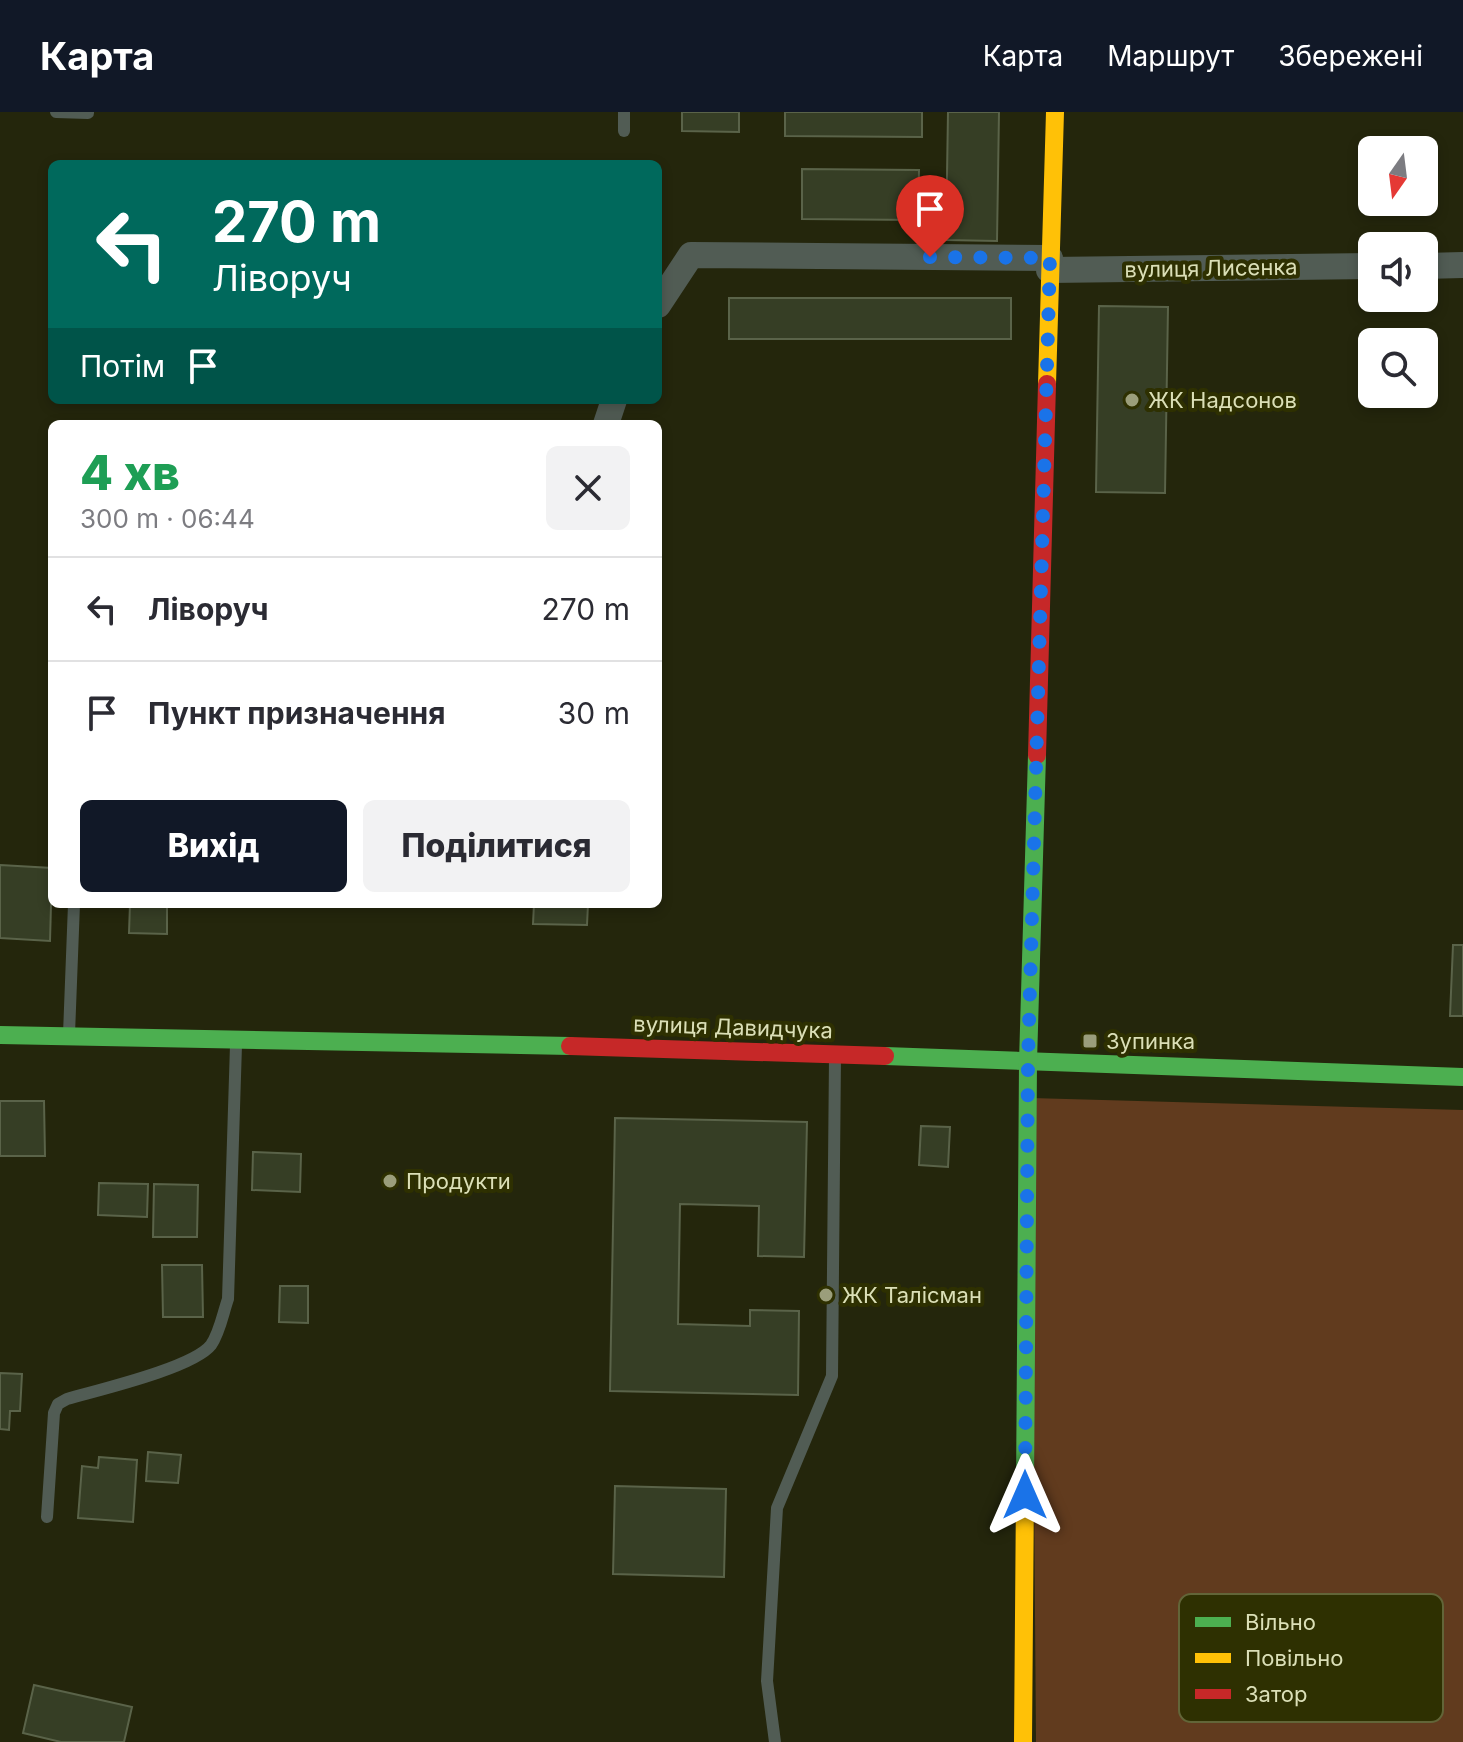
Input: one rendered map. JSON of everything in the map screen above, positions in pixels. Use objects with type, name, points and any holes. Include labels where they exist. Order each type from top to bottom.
[{"type":"street","points":[[1023,1742],[1028,1062],[1055,112]]},
{"type":"street","name":"вулиця Лисенка","points":[[662,299],[691,255],[1050,264],[1358,266]]},
{"type":"street","points":[[1438,266],[1463,265]]},
{"type":"street","name":"вулиця Давидчука","points":[[0,1035],[639,1047],[1463,1077]]},
{"type":"lane","points":[[56,112],[88,113]]},
{"type":"lane","points":[[624,112],[624,131]]},
{"type":"lane","points":[[69,1037],[74,908]]},
{"type":"lane","points":[[47,1517],[54,1413],[58,1404],[146,1377],[193,1357],[210,1347],[218,1331],[228,1299],[236,1041]]},
{"type":"lane","points":[[775,1742],[767,1681],[777,1508],[832,1376],[835,1055]]},
{"type":"shaded area","points":[[1031,1098],[1463,1110],[1463,1742],[1036,1742]]},
{"type":"building","points":[[682,112],[739,112],[739,132],[682,131]]},
{"type":"building","points":[[785,112],[922,112],[922,137],[785,136]]},
{"type":"building","points":[[948,112],[999,112],[997,241],[946,240]]},
{"type":"building","points":[[802,169],[919,170],[918,220],[802,219]]},
{"type":"building","points":[[729,298],[1011,298],[1011,339],[729,339]]},
{"type":"building","name":"ЖК Надсонов","points":[[1099,306],[1168,307],[1165,493],[1096,492]]},
{"type":"building","points":[[0,865],[48,868],[50,941],[0,938]]},
{"type":"building","points":[[130,908],[167,908],[167,934],[129,933]]},
{"type":"building","points":[[534,908],[588,908],[587,925],[533,924]]},
{"type":"building","points":[[1453,945],[1463,945],[1463,1016],[1450,1016]]},
{"type":"building","points":[[0,1101],[44,1101],[45,1156],[0,1156]]},
{"type":"building","points":[[615,1118],[807,1122],[804,1257],[758,1256],[759,1206],[680,1204],[678,1324],[750,1326],[750,1310],[799,1311],[798,1395],[610,1391]]},
{"type":"building","points":[[921,1126],[950,1127],[948,1167],[919,1165]]},
{"type":"building","points":[[253,1152],[301,1154],[300,1192],[252,1190]]},
{"type":"building","points":[[99,1183],[148,1184],[147,1217],[98,1215]]},
{"type":"building","points":[[154,1184],[198,1185],[197,1237],[153,1237]]},
{"type":"building","points":[[162,1265],[202,1265],[203,1317],[163,1317]]},
{"type":"building","points":[[280,1286],[308,1286],[308,1323],[279,1322]]},
{"type":"building","points":[[0,1373],[22,1374],[20,1411],[10,1411],[9,1430],[0,1429]]},
{"type":"building","points":[[148,1452],[181,1455],[178,1483],[146,1481]]},
{"type":"building","points":[[99,1457],[137,1460],[133,1522],[78,1518],[82,1466],[98,1468]]},
{"type":"building","points":[[615,1486],[726,1489],[724,1577],[613,1574]]},
{"type":"building","points":[[34,1685],[132,1707],[124,1742],[61,1742],[23,1733]]},
{"type":"traffic: fast","points":[[1025,1489],[1028,1062],[1037,755]]},
{"type":"traffic: fast","points":[[0,1035],[570,1046]]},
{"type":"traffic: fast","points":[[885,1056],[1463,1077]]},
{"type":"traffic: slow","points":[[1047,384],[1055,112]]},
{"type":"traffic: slow","points":[[1023,1742],[1025,1489]]},
{"type":"traffic: jam","points":[[1037,755],[1047,384]]},
{"type":"traffic: jam","points":[[570,1046],[885,1056]]},
{"type":"place","name":"ЖК Надсонов","points":[[1132,400]]},
{"type":"place","name":"Зупинка","points":[[1090,1041]]},
{"type":"place","name":"Продукти","points":[[390,1181]]},
{"type":"place","name":"ЖК Талiсман","points":[[826,1295]]},
{"type":"route","points":[[930,257],[1050,258],[1028,1062],[1025,1495]]}]
